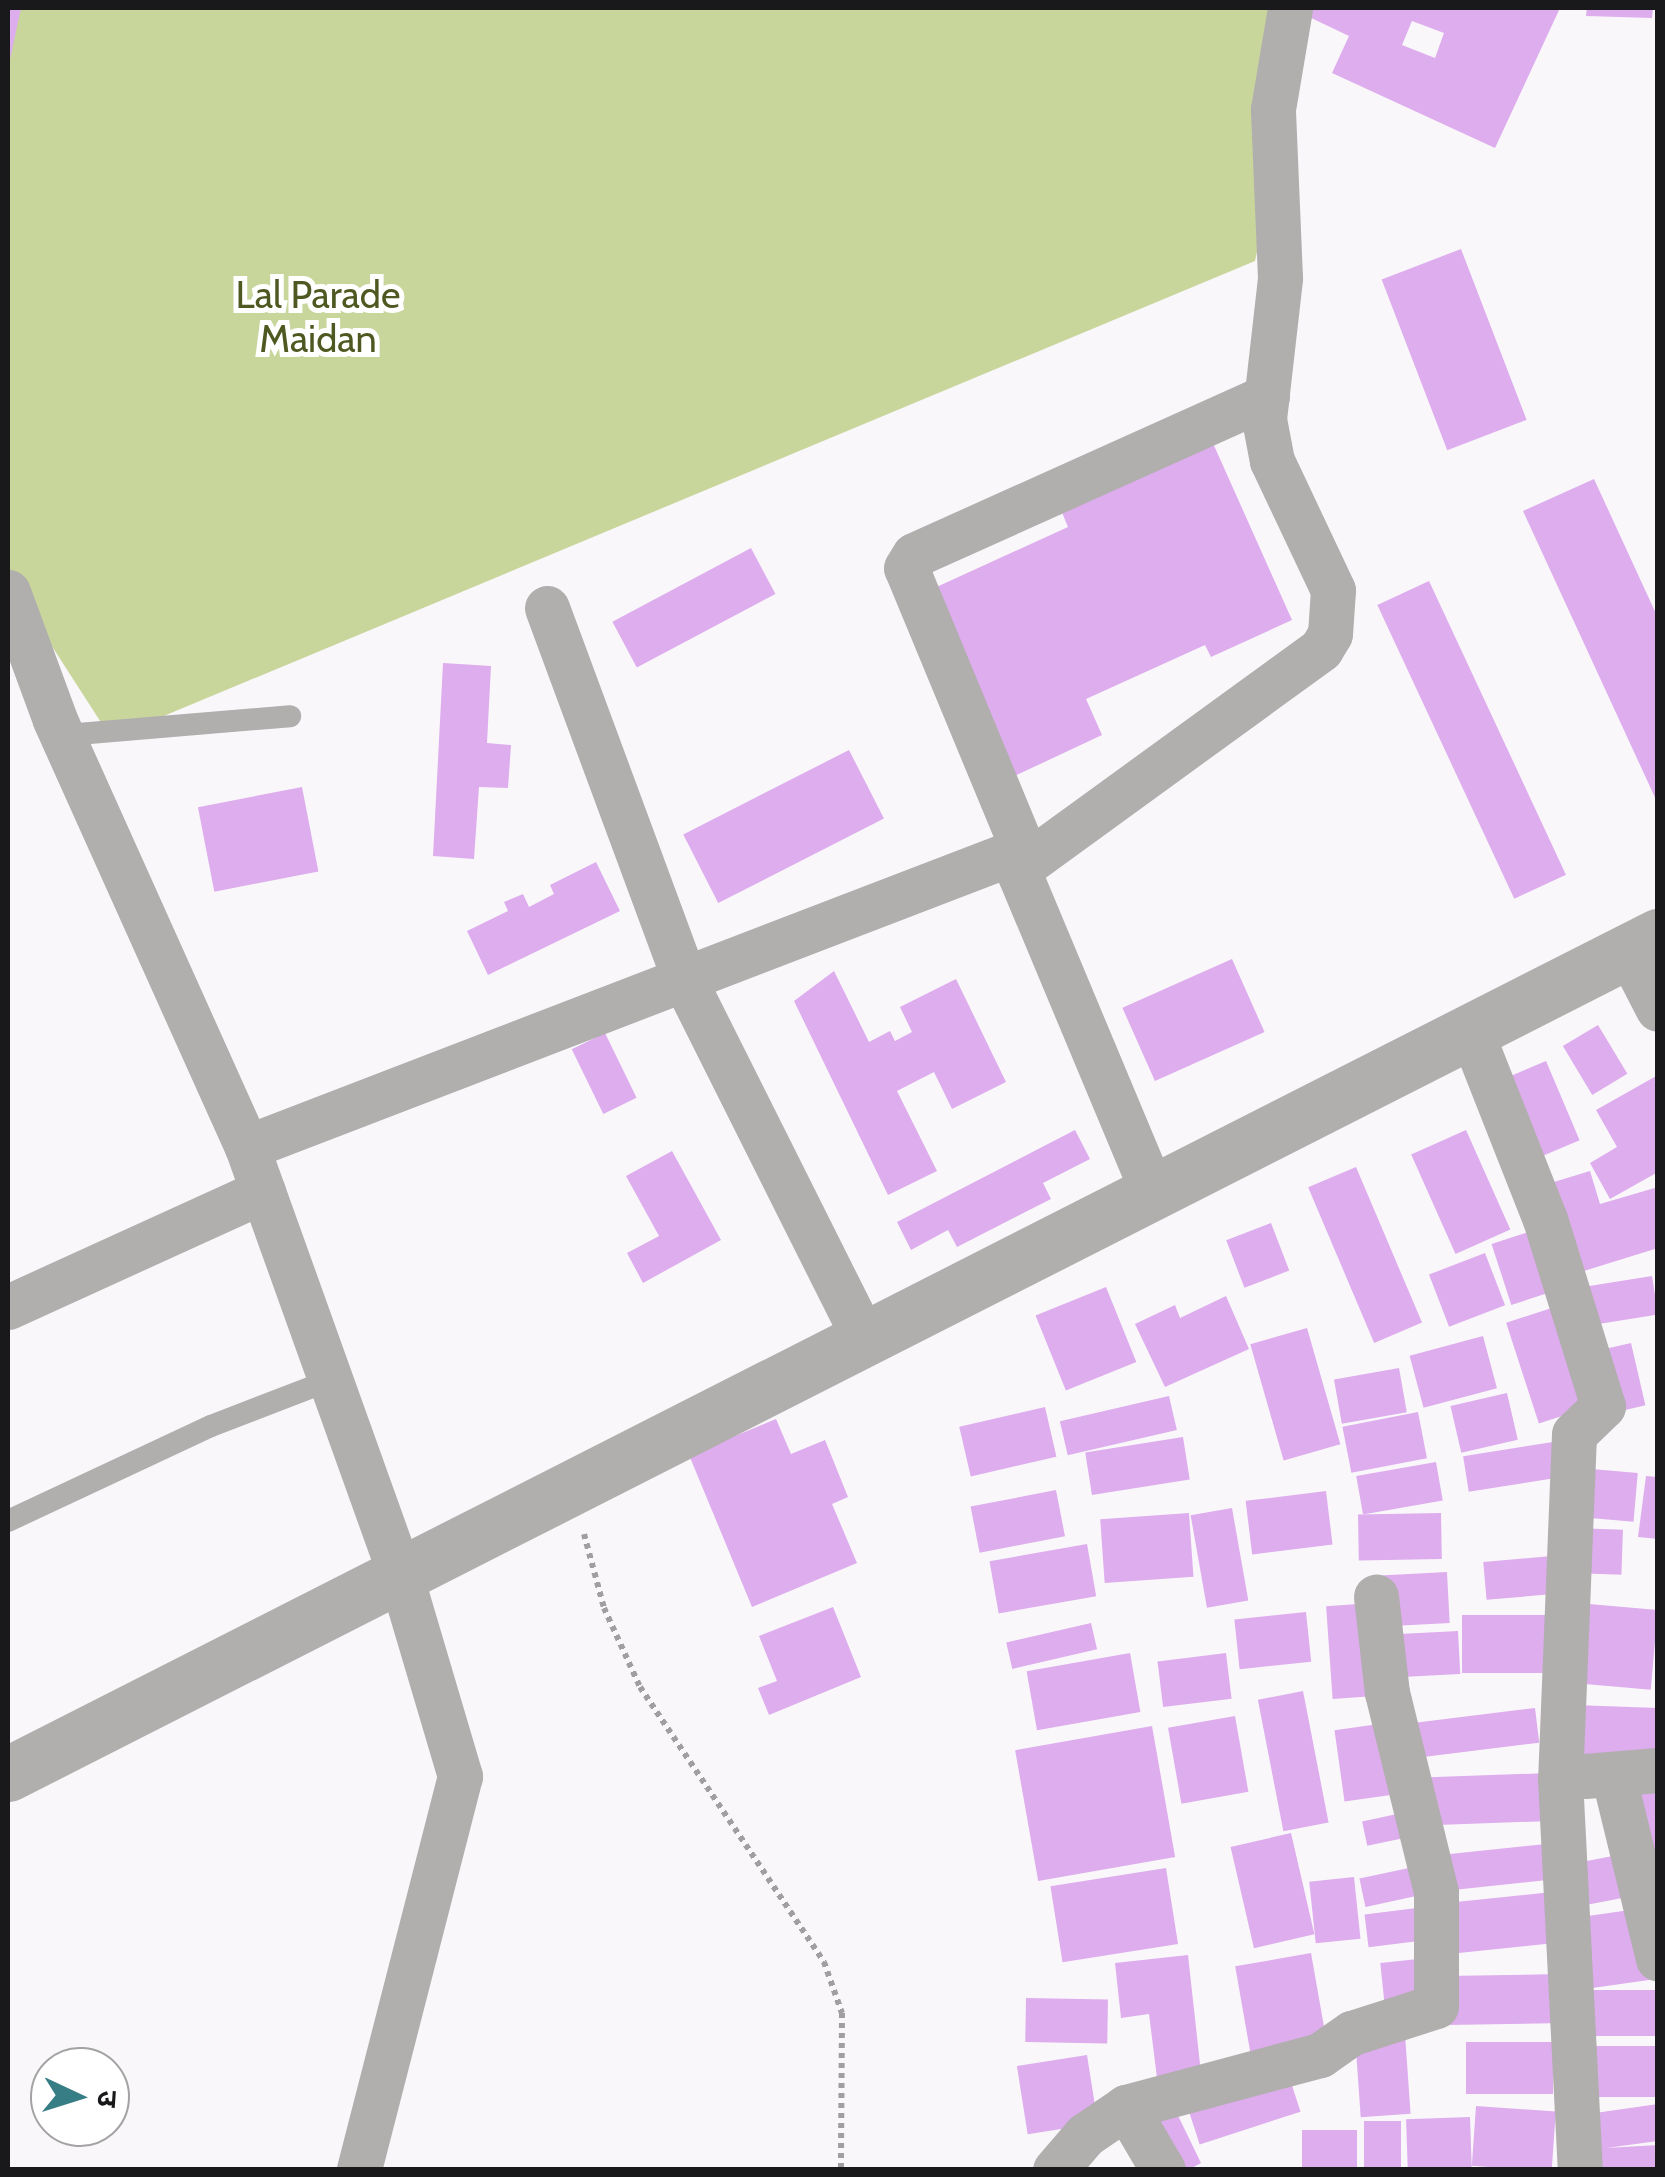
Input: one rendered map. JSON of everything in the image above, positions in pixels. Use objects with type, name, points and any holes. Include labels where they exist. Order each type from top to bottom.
[{"type":"street","points":[[247,1147],[1025,855],[1322,650],[1330,634],[1333,590],[1272,461],[1267,396],[1280,278],[1272,109],[1290,8]]},
{"type":"street","points":[[1154,1193],[1022,891],[1020,875],[1025,855],[905,579],[906,568],[914,555],[1267,396]]},
{"type":"street","points":[[8,592],[66,735],[247,1147],[401,1576],[460,1776],[359,2170]]},
{"type":"street","points":[[546,608],[685,982],[864,1338]]},
{"type":"street","points":[[8,1774],[1643,944],[1658,1009]]},
{"type":"street","points":[[1472,1034],[1545,1219],[1603,1406],[1574,1434],[1560,1778],[1580,2170]]},
{"type":"street","points":[[8,1307],[263,1191]]},
{"type":"street","points":[[1056,2170],[1085,2135],[1126,2108],[1320,2055],[1352,2033],[1436,2006],[1436,1892],[1387,1694],[1376,1597]]},
{"type":"street","points":[[1560,1778],[1658,1770]]},
{"type":"street","points":[[1613,1774],[1658,1959]]},
{"type":"street","points":[[1126,2108],[1163,2170]]},
{"type":"lane","points":[[66,735],[290,716]]},
{"type":"lane","points":[[8,1522],[211,1426],[330,1380]]},
{"type":"path","points":[[572,1489],[604,1608],[640,1686],[824,1962],[842,2013],[841,2170]]},
{"type":"green space","name":"Lal Parade Maidan","points":[[8,8],[1310,8],[1255,261],[111,738],[8,578]]},
{"type":"building","points":[[8,8],[21,8],[9,64],[8,64]]},
{"type":"building","points":[[1311,8],[1560,8],[1495,148],[1332,73],[1349,36],[1307,16]],"holes":[[[1412,21],[1444,33],[1435,58],[1402,45]]]},
{"type":"building","points":[[1587,8],[1653,8],[1652,18],[1586,16]]},
{"type":"building","points":[[1461,249],[1527,420],[1447,450],[1382,279]]},
{"type":"building","points":[[1212,441],[1292,620],[1211,657],[1205,645],[1086,699],[1102,735],[1004,781],[919,595],[1068,527],[1061,510]]},
{"type":"building","points":[[1594,479],[1658,618],[1658,804],[1523,511]]},
{"type":"building","points":[[751,548],[775,594],[637,668],[612,622]]},
{"type":"building","points":[[1429,581],[1566,875],[1514,899],[1377,605]]},
{"type":"building","points":[[443,663],[491,666],[487,743],[511,745],[508,788],[479,787],[474,859],[433,856]]},
{"type":"building","points":[[849,750],[884,819],[718,903],[683,834]]},
{"type":"building","points":[[302,787],[318,871],[214,892],[198,807]]},
{"type":"building","points":[[596,862],[620,911],[488,975],[467,931],[508,911],[504,902],[523,894],[529,907],[554,894],[550,885]]},
{"type":"building","points":[[1232,959],[1265,1032],[1155,1081],[1122,1008]]},
{"type":"building","points":[[834,971],[869,1042],[890,1031],[895,1041],[912,1032],[900,1007],[956,979],[1006,1082],[952,1109],[934,1072],[897,1091],[937,1171],[888,1195],[794,1001]]},
{"type":"building","points":[[1598,1025],[1627,1074],[1592,1095],[1563,1046]]},
{"type":"building","points":[[605,1033],[637,1098],[603,1114],[572,1049]]},
{"type":"building","points":[[1546,1061],[1580,1140],[1532,1160],[1498,1081]]},
{"type":"building","points":[[1658,1075],[1658,1172],[1610,1199],[1590,1163],[1617,1147],[1596,1110]]},
{"type":"building","points":[[1075,1130],[1090,1159],[1043,1183],[1051,1199],[957,1247],[948,1230],[911,1250],[897,1222]]},
{"type":"building","points":[[1466,1130],[1510,1230],[1456,1254],[1411,1154]]},
{"type":"building","points":[[672,1151],[721,1240],[643,1283],[627,1253],[659,1236],[626,1176]]},
{"type":"building","points":[[1356,1167],[1422,1323],[1374,1343],[1308,1187]]},
{"type":"building","points":[[1590,1171],[1600,1204],[1658,1187],[1658,1248],[1571,1275],[1544,1185]]},
{"type":"building","points":[[1271,1223],[1289,1271],[1244,1288],[1226,1240]]},
{"type":"building","points":[[1541,1228],[1561,1289],[1511,1305],[1492,1244]]},
{"type":"building","points":[[1485,1253],[1505,1305],[1449,1327],[1429,1275]]},
{"type":"building","points":[[1652,1276],[1658,1315],[1586,1326],[1580,1287]]},
{"type":"building","points":[[1106,1287],[1136,1362],[1066,1391],[1036,1315]]},
{"type":"building","points":[[1226,1296],[1249,1349],[1165,1387],[1135,1324],[1175,1305],[1180,1318]]},
{"type":"building","points":[[1567,1303],[1600,1404],[1539,1424],[1506,1323]]},
{"type":"building","points":[[1307,1328],[1340,1444],[1284,1461],[1250,1344]]},
{"type":"building","points":[[1483,1336],[1497,1388],[1424,1408],[1410,1356]]},
{"type":"building","points":[[1631,1343],[1645,1405],[1609,1414],[1595,1351]]},
{"type":"building","points":[[1399,1368],[1407,1412],[1342,1424],[1334,1379]]},
{"type":"building","points":[[1507,1393],[1518,1440],[1461,1453],[1450,1406]]},
{"type":"building","points":[[1169,1396],[1177,1430],[1068,1455],[1060,1421]]},
{"type":"building","points":[[1045,1407],[1056,1457],[971,1476],[959,1427]]},
{"type":"building","points":[[1418,1412],[1427,1458],[1351,1473],[1342,1427]]},
{"type":"building","points":[[776,1419],[791,1454],[825,1440],[848,1497],[832,1504],[857,1563],[752,1607],[689,1455]]},
{"type":"building","points":[[1183,1437],[1190,1479],[1092,1495],[1085,1452]]},
{"type":"building","points":[[1553,1442],[1559,1478],[1469,1492],[1463,1456]]},
{"type":"building","points":[[1436,1462],[1443,1500],[1363,1514],[1356,1476]]},
{"type":"building","points":[[1580,1468],[1638,1473],[1634,1522],[1576,1517]]},
{"type":"building","points":[[1646,1476],[1658,1477],[1658,1539],[1638,1537]]},
{"type":"building","points":[[1056,1490],[1065,1536],[980,1553],[971,1507]]},
{"type":"building","points":[[1326,1491],[1333,1545],[1252,1554],[1246,1501]]},
{"type":"building","points":[[1232,1508],[1248,1601],[1207,1608],[1191,1515]]},
{"type":"building","points":[[1189,1513],[1193,1577],[1105,1583],[1100,1519]]},
{"type":"building","points":[[1441,1513],[1442,1559],[1359,1560],[1358,1514]]},
{"type":"building","points":[[1574,1528],[1623,1530],[1621,1575],[1572,1573]]},
{"type":"building","points":[[1087,1544],[1096,1596],[999,1613],[990,1561]]},
{"type":"building","points":[[1552,1556],[1555,1594],[1487,1600],[1483,1562]]},
{"type":"building","points":[[1447,1572],[1450,1623],[1383,1626],[1380,1576]]},
{"type":"building","points":[[1372,1603],[1378,1696],[1333,1699],[1326,1606]]},
{"type":"building","points":[[1589,1604],[1658,1610],[1651,1690],[1582,1684]]},
{"type":"building","points":[[833,1607],[861,1677],[769,1715],[758,1688],[777,1681],[759,1636]]},
{"type":"building","points":[[1306,1612],[1311,1662],[1240,1669],[1234,1620]]},
{"type":"building","points":[[1462,1615],[1563,1615],[1563,1673],[1462,1673]]},
{"type":"building","points":[[1091,1623],[1097,1649],[1012,1669],[1006,1643]]},
{"type":"building","points":[[1458,1631],[1460,1674],[1387,1678],[1385,1635]]},
{"type":"building","points":[[1130,1653],[1140,1712],[1037,1730],[1027,1671]]},
{"type":"building","points":[[1226,1653],[1232,1699],[1163,1707],[1158,1661]]},
{"type":"building","points":[[1303,1691],[1329,1823],[1283,1831],[1258,1700]]},
{"type":"building","points":[[1574,1705],[1658,1708],[1656,1761],[1572,1758]]},
{"type":"building","points":[[1535,1708],[1539,1743],[1409,1759],[1405,1724]]},
{"type":"building","points":[[1235,1716],[1248,1792],[1181,1804],[1168,1728]]},
{"type":"building","points":[[1386,1723],[1396,1794],[1345,1802],[1335,1730]]},
{"type":"building","points":[[1152,1726],[1175,1857],[1038,1881],[1015,1750]]},
{"type":"building","points":[[1550,1773],[1552,1821],[1424,1825],[1422,1777]]},
{"type":"building","points":[[1658,1791],[1658,1856],[1638,1860],[1625,1797]]},
{"type":"building","points":[[1411,1811],[1416,1835],[1367,1846],[1362,1821]]},
{"type":"building","points":[[1291,1833],[1314,1934],[1254,1948],[1231,1847]]},
{"type":"building","points":[[1546,1844],[1550,1880],[1439,1891],[1436,1856]]},
{"type":"building","points":[[1623,1854],[1631,1896],[1578,1907],[1570,1864]]},
{"type":"building","points":[[1423,1865],[1429,1893],[1365,1907],[1359,1879]]},
{"type":"building","points":[[1166,1868],[1178,1944],[1062,1962],[1050,1886]]},
{"type":"building","points":[[1354,1877],[1360,1939],[1316,1943],[1309,1882]]},
{"type":"building","points":[[1552,1892],[1557,1943],[1454,1954],[1449,1903]]},
{"type":"building","points":[[1433,1906],[1437,1939],[1369,1947],[1365,1914]]},
{"type":"building","points":[[1644,1908],[1654,1979],[1584,1989],[1574,1918]]},
{"type":"building","points":[[1311,1953],[1327,2047],[1252,2060],[1235,1966]]},
{"type":"building","points":[[1188,1955],[1201,2073],[1157,2078],[1149,2014],[1121,2018],[1115,1963]]},
{"type":"building","points":[[1428,1958],[1433,2006],[1385,2011],[1380,1963]]},
{"type":"building","points":[[1563,1974],[1564,2023],[1446,2025],[1445,1976]]},
{"type":"building","points":[[1583,1990],[1658,1990],[1658,2036],[1583,2036]]},
{"type":"building","points":[[1026,1998],[1108,1999],[1107,2043],[1025,2042]]},
{"type":"building","points":[[1405,2034],[1411,2114],[1361,2117],[1355,2037]]},
{"type":"building","points":[[1466,2042],[1553,2042],[1553,2094],[1466,2094]]},
{"type":"building","points":[[1594,2046],[1658,2046],[1658,2097],[1594,2097]]},
{"type":"building","points":[[1087,2055],[1098,2123],[1028,2134],[1017,2066]]},
{"type":"building","points":[[1286,2067],[1301,2112],[1200,2144],[1185,2100]]},
{"type":"building","points":[[1169,2097],[1201,2163],[1188,2170],[1170,2170],[1142,2111]]},
{"type":"building","points":[[1658,2104],[1658,2141],[1606,2148],[1658,2145],[1658,2170],[1593,2170],[1595,2113]]},
{"type":"building","points":[[1476,2106],[1556,2112],[1552,2170],[1472,2166]]},
{"type":"building","points":[[1470,2117],[1472,2170],[1408,2170],[1406,2119]]},
{"type":"building","points":[[1364,2121],[1401,2121],[1401,2170],[1364,2170]]},
{"type":"building","points":[[1302,2130],[1357,2130],[1357,2170],[1302,2170]]}]
